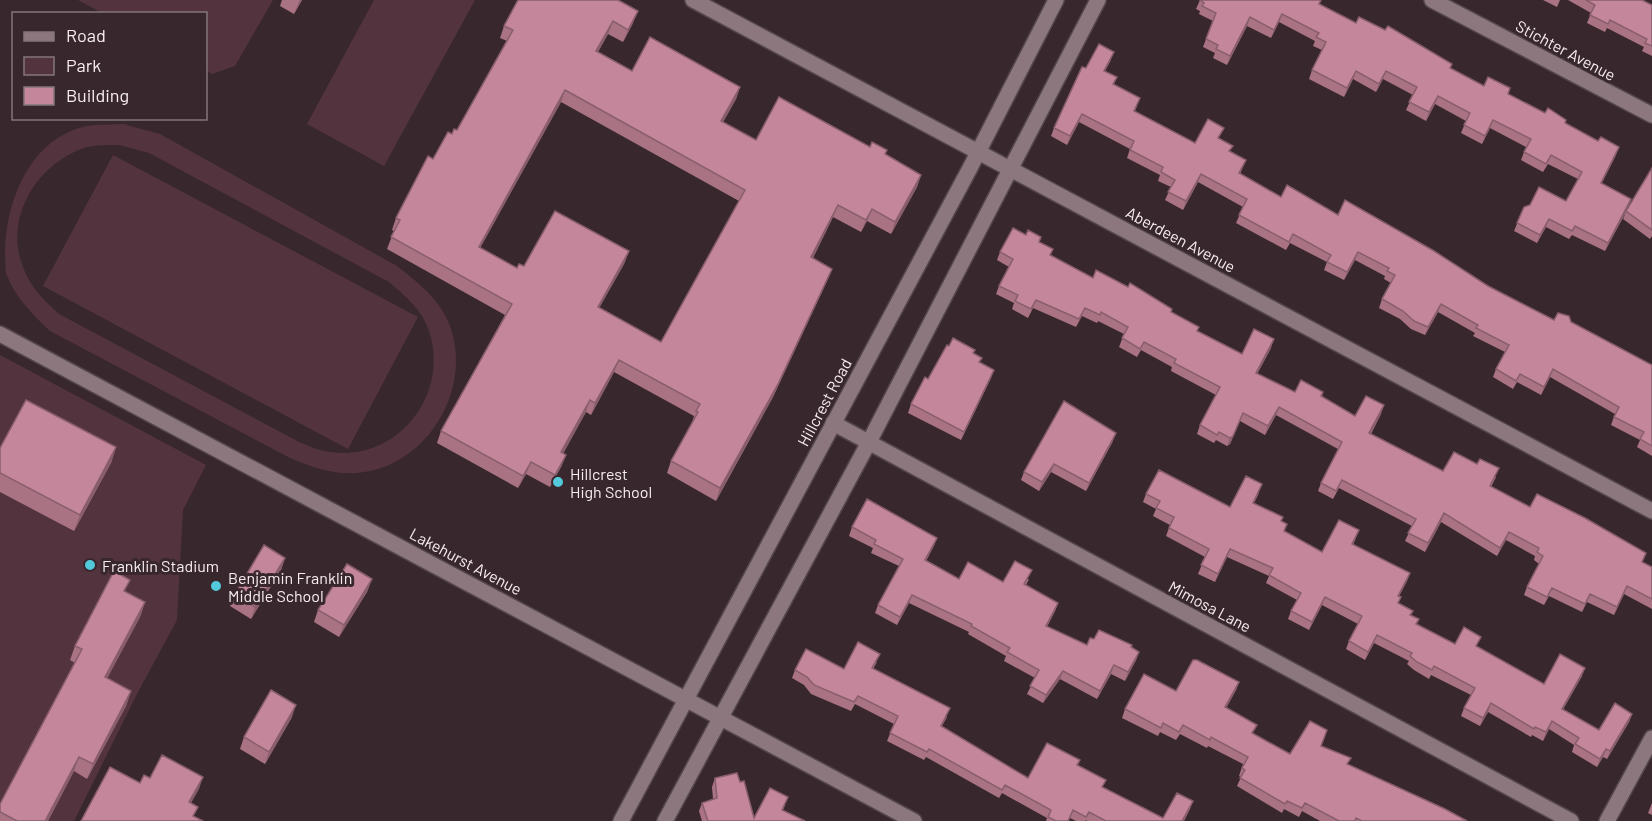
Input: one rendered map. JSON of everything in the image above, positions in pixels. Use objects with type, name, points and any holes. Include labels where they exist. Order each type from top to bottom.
[{"type":"street","name":"Aberdeen Avenue","points":[[693,0],[1652,511]]},
{"type":"street","name":"Hillcrest Road","points":[[621,821],[979,151],[1056,0]]},
{"type":"street","points":[[665,821],[869,442],[1098,0]]},
{"type":"street","name":"Stichter Avenue","points":[[1432,0],[1652,115]]},
{"type":"street","name":"Lakehurst Avenue","points":[[0,334],[914,821]]},
{"type":"street","name":"Mimosa Lane","points":[[833,423],[1571,821]]},
{"type":"street","points":[[1607,821],[1652,738]]},
{"type":"green space","points":[[78,0],[273,0],[235,66],[212,74],[207,71],[207,12],[100,12]]},
{"type":"green space","points":[[374,0],[475,0],[384,166],[307,124]]},
{"type":"green space","points":[[123,124],[160,134],[397,266],[430,294],[445,315],[454,340],[456,366],[451,392],[441,416],[426,438],[406,455],[383,467],[357,473],[331,472],[290,458],[50,331],[36,318],[19,297],[6,273],[7,227],[21,182],[33,162],[47,146],[65,134],[87,126]],"holes":[[[119,145],[149,153],[389,282],[412,304],[422,316],[429,331],[434,355],[432,378],[425,400],[413,419],[397,435],[377,446],[355,452],[330,452],[311,447],[59,314],[38,293],[23,267],[18,248],[18,229],[29,194],[40,178],[69,154],[87,147]]]},
{"type":"green space","points":[[113,155],[418,317],[348,449],[43,286]]},
{"type":"green space","name":"Franklin Stadium","points":[[0,355],[206,465],[183,510],[177,620],[138,692],[74,821],[0,821]]},
{"type":"building","points":[[518,0],[618,0],[638,11],[628,30],[613,21],[596,51],[632,71],[650,37],[740,87],[721,121],[756,140],[779,97],[870,147],[872,142],[887,150],[885,154],[921,175],[895,222],[872,209],[866,220],[838,205],[811,257],[832,269],[778,384],[720,488],[671,461],[698,412],[696,411],[700,404],[619,360],[595,403],[590,400],[561,452],[566,455],[555,475],[531,462],[523,476],[441,431],[512,304],[391,237],[400,220],[396,218],[428,156],[433,159],[448,132],[452,134],[454,129],[457,130],[513,30],[504,26]],"holes":[[[565,90],[745,190],[661,342],[598,307],[629,251],[555,211],[524,266],[519,264],[517,268],[479,247]]]},
{"type":"building","points":[[1200,0],[1321,0],[1319,4],[1356,23],[1359,17],[1385,30],[1388,26],[1452,64],[1450,68],[1484,86],[1488,77],[1510,88],[1508,94],[1545,113],[1548,108],[1566,120],[1565,123],[1598,141],[1601,137],[1619,147],[1601,183],[1631,199],[1608,243],[1575,226],[1572,231],[1549,219],[1540,235],[1517,223],[1524,207],[1530,205],[1539,187],[1566,201],[1582,172],[1551,155],[1546,164],[1524,152],[1531,139],[1493,120],[1485,136],[1464,125],[1470,113],[1438,96],[1429,112],[1409,102],[1417,87],[1386,71],[1379,84],[1356,71],[1347,88],[1312,70],[1326,42],[1316,37],[1319,33],[1282,14],[1274,30],[1250,17],[1230,56],[1216,49],[1218,45],[1206,39],[1216,13],[1202,6],[1204,3]]},
{"type":"building","points":[[1586,0],[1642,0],[1652,5],[1652,46],[1645,43],[1647,39],[1610,20],[1608,24],[1590,15],[1595,5]]},
{"type":"building","points":[[1099,44],[1114,52],[1104,71],[1117,77],[1113,84],[1140,98],[1134,111],[1195,143],[1208,119],[1224,128],[1218,138],[1233,146],[1229,151],[1246,160],[1239,173],[1281,197],[1287,185],[1338,215],[1345,200],[1434,251],[1488,286],[1554,320],[1558,313],[1569,316],[1571,322],[1652,365],[1652,446],[1640,439],[1644,432],[1614,417],[1619,407],[1553,369],[1544,387],[1520,374],[1516,381],[1496,369],[1509,345],[1476,328],[1478,325],[1441,304],[1428,327],[1414,321],[1403,311],[1382,299],[1395,275],[1387,271],[1389,268],[1358,252],[1347,272],[1327,262],[1331,255],[1293,234],[1289,242],[1239,215],[1247,199],[1201,174],[1186,201],[1168,192],[1175,180],[1161,172],[1163,167],[1130,150],[1134,141],[1082,114],[1070,136],[1054,128],[1082,67],[1086,68]]},
{"type":"building","points":[[1652,168],[1652,230],[1626,211]]},
{"type":"building","points":[[1013,228],[1026,235],[1028,230],[1041,237],[1039,242],[1053,249],[1050,255],[1093,278],[1096,270],[1128,287],[1130,283],[1172,309],[1171,312],[1199,327],[1197,331],[1242,354],[1254,329],[1274,339],[1256,373],[1295,392],[1301,380],[1323,392],[1321,396],[1355,416],[1366,396],[1384,405],[1369,433],[1443,471],[1454,452],[1477,464],[1480,459],[1499,468],[1490,486],[1530,507],[1537,494],[1646,553],[1642,562],[1652,567],[1652,599],[1627,586],[1617,607],[1590,594],[1585,604],[1552,588],[1547,597],[1527,587],[1543,556],[1537,552],[1539,548],[1509,532],[1500,548],[1444,513],[1428,543],[1408,533],[1416,519],[1342,480],[1336,491],[1321,483],[1342,442],[1279,407],[1268,426],[1243,413],[1233,436],[1230,438],[1219,432],[1217,435],[1200,425],[1220,387],[1174,363],[1176,359],[1144,342],[1140,349],[1122,338],[1128,327],[1101,312],[1100,315],[1085,308],[1079,319],[1036,300],[1031,309],[1015,301],[1018,295],[999,286],[1013,259],[1000,252]]},
{"type":"building","points":[[953,338],[975,350],[973,353],[982,358],[979,362],[994,370],[964,432],[911,404],[925,377],[928,379]]},
{"type":"building","points":[[26,400],[116,447],[80,515],[0,473],[0,448]]},
{"type":"building","points":[[1064,401],[1116,433],[1089,483],[1054,464],[1042,482],[1024,472]]},
{"type":"building","points":[[1159,470],[1230,507],[1246,476],[1262,484],[1253,503],[1283,517],[1281,521],[1287,524],[1284,531],[1322,552],[1339,520],[1359,530],[1352,544],[1410,573],[1398,596],[1401,597],[1398,603],[1413,611],[1410,615],[1419,619],[1416,624],[1455,644],[1464,627],[1481,637],[1476,646],[1544,684],[1560,654],[1585,668],[1562,709],[1599,730],[1615,703],[1632,714],[1610,751],[1606,749],[1600,759],[1575,744],[1579,738],[1552,721],[1546,732],[1535,727],[1534,729],[1491,703],[1483,718],[1464,708],[1475,688],[1434,666],[1432,670],[1417,662],[1410,656],[1412,653],[1377,635],[1368,652],[1349,641],[1362,616],[1325,597],[1312,622],[1291,611],[1301,593],[1269,575],[1273,568],[1230,549],[1218,574],[1201,565],[1209,549],[1169,528],[1174,517],[1156,508],[1160,501],[1146,494]]},
{"type":"building","points":[[867,499],[937,538],[925,560],[959,579],[968,562],[1003,582],[1015,561],[1032,570],[1024,584],[1058,603],[1046,626],[1087,645],[1090,638],[1094,639],[1099,630],[1132,645],[1131,647],[1139,652],[1128,672],[1114,665],[1100,691],[1063,671],[1046,695],[1030,686],[1039,670],[1007,652],[1010,648],[971,626],[972,624],[912,595],[900,617],[878,605],[903,559],[874,544],[876,540],[852,527]]},
{"type":"building","points":[[264,545],[285,558],[255,607],[235,594]]},
{"type":"building","points":[[347,564],[372,579],[344,625],[318,610]]},
{"type":"building","points":[[114,571],[130,580],[124,591],[145,602],[105,677],[131,691],[93,764],[79,757],[45,821],[17,821],[0,812],[0,804],[82,649],[75,646]]},
{"type":"building","points":[[858,642],[880,654],[872,668],[950,708],[941,726],[1028,778],[1047,743],[1080,760],[1077,765],[1106,780],[1102,787],[1163,818],[1177,793],[1193,801],[1182,821],[1106,821],[1089,812],[1086,817],[1073,810],[1068,821],[1056,821],[1048,817],[1051,810],[1005,785],[1002,790],[929,749],[927,752],[890,733],[898,716],[858,696],[854,702],[814,685],[807,677],[795,670],[806,649],[844,669]]},
{"type":"building","points":[[1193,660],[1239,682],[1225,707],[1257,725],[1252,733],[1290,754],[1310,721],[1327,730],[1321,746],[1351,758],[1347,764],[1467,821],[1362,821],[1356,818],[1355,821],[1339,821],[1305,803],[1302,808],[1287,801],[1285,804],[1240,778],[1245,770],[1242,768],[1248,757],[1183,725],[1179,732],[1163,723],[1161,728],[1125,709],[1144,674],[1176,691]]},
{"type":"building","points":[[271,690],[296,705],[269,752],[244,737]]},
{"type":"building","points":[[162,755],[203,777],[189,802],[198,807],[193,816],[203,821],[81,821],[110,767],[140,783],[144,775],[150,778]]},
{"type":"building","points":[[737,773],[740,782],[744,781],[754,818],[770,788],[788,797],[782,810],[805,821],[708,821],[702,803],[717,798],[715,778]]},
{"type":"place","name":"Hillcrest High School","points":[[558,482]]},
{"type":"place","name":"Franklin Stadium","points":[[90,565]]},
{"type":"place","name":"Benjamin Franklin Middle School","points":[[216,586]]}]
